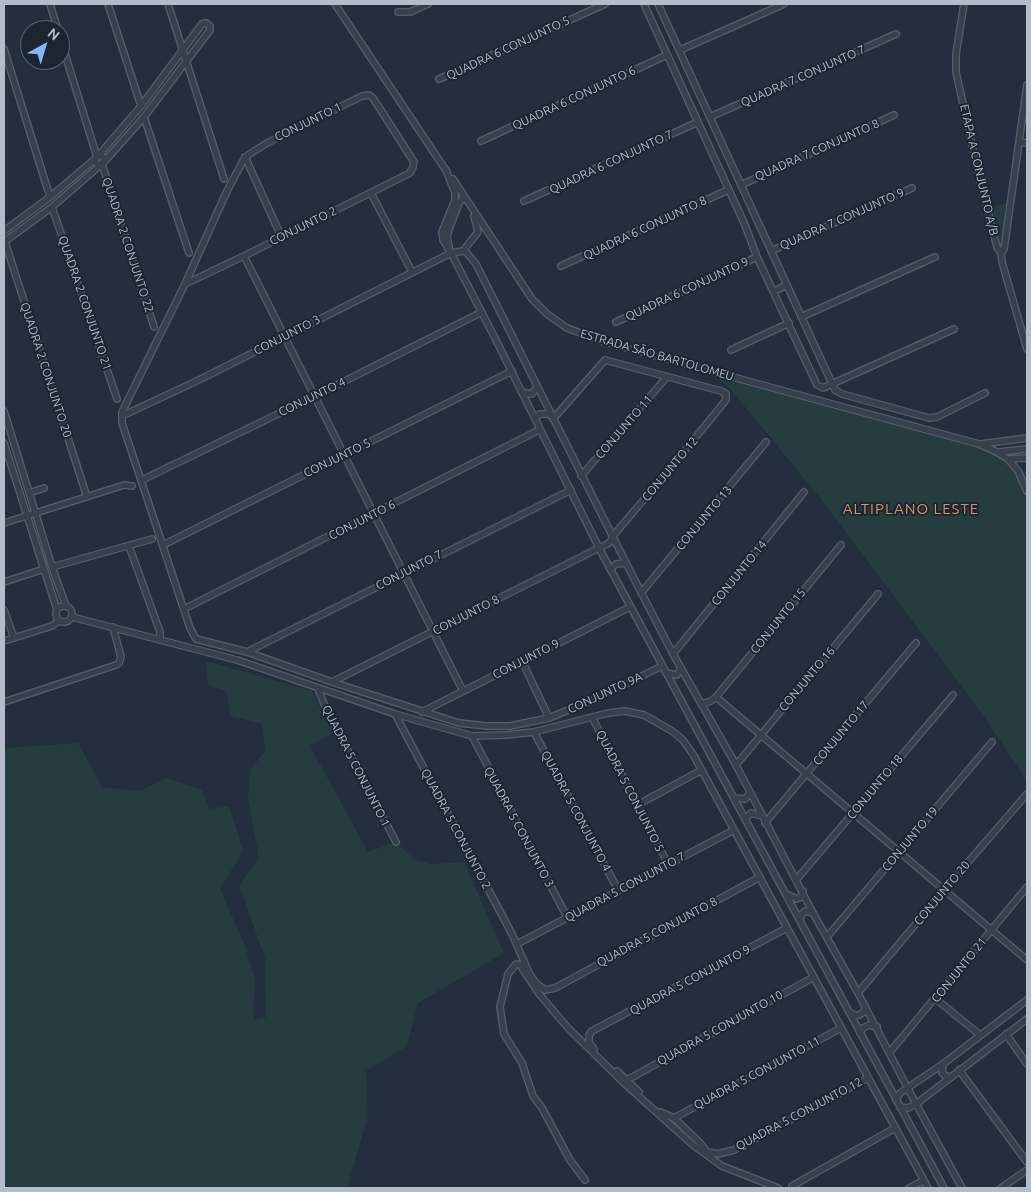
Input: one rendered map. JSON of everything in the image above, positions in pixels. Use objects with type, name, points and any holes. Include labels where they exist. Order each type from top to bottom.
[{"type":"street","points":[[50,4],[55,20]]},
{"type":"street","points":[[108,4],[142,106]]},
{"type":"street","points":[[168,4],[224,178]]},
{"type":"street","name":"ESTRADA SÃO BARTOLOMEU","points":[[336,4],[532,299],[556,322],[576,333],[633,350],[979,444],[1008,459],[1018,471],[1027,491]]},
{"type":"street","points":[[398,12],[410,12],[428,4]]},
{"type":"street","name":"QUADRA 6 CONJUNTO 5","points":[[439,79],[605,4]]},
{"type":"street","points":[[644,4],[745,225],[757,257],[817,385],[823,388],[832,385],[954,329]]},
{"type":"street","points":[[658,4],[834,390],[842,394],[929,418],[937,417],[985,392]]},
{"type":"street","points":[[680,50],[784,4]]},
{"type":"street","name":"ETAPA A CONJUNTO A/B","points":[[964,4],[956,54],[956,72],[979,177],[997,247],[1001,254],[1004,249],[1027,85]]},
{"type":"street","points":[[654,25],[666,21]]},
{"type":"street","points":[[4,231],[50,197],[97,157],[142,106],[202,24],[206,23],[210,26],[210,30],[144,116],[102,163],[52,207],[4,242]]},
{"type":"street","name":"QUADRA 7 CONJUNTO 7","points":[[710,117],[896,34]]},
{"type":"street","points":[[4,49],[50,197]]},
{"type":"street","name":"QUADRA 6 CONJUNTO 6","points":[[481,140],[667,55]]},
{"type":"street","name":"QUADRA 2 CONJUNTO 22","points":[[70,70],[97,157],[96,163],[102,163],[154,327]]},
{"type":"street","points":[[682,88],[695,84]]},
{"type":"street","name":"CONJUNTO 1","points":[[245,158],[267,143],[362,96],[368,95],[373,98],[414,162]]},
{"type":"street","name":"QUADRA 7 CONJUNTO 8","points":[[741,185],[894,115]]},
{"type":"street","points":[[144,116],[189,253]]},
{"type":"street","name":"QUADRA 6 CONJUNTO 7","points":[[524,201],[698,122]]},
{"type":"street","points":[[1019,142],[1027,144]]},
{"type":"street","points":[[714,158],[726,153]]},
{"type":"street","points":[[245,158],[281,236]]},
{"type":"street","points":[[184,609],[122,416],[227,191],[245,158]]},
{"type":"street","name":"CONJUNTO 2","points":[[185,284],[410,173],[414,162]]},
{"type":"street","points":[[446,170],[455,193],[455,200],[442,236],[446,247],[451,253]]},
{"type":"street","name":"QUADRA 7 CONJUNTO 9","points":[[771,251],[912,188]]},
{"type":"street","name":"QUADRA 6 CONJUNTO 8","points":[[561,266],[728,190]]},
{"type":"street","points":[[371,193],[412,272]]},
{"type":"street","points":[[464,197],[459,203],[448,233],[447,240],[451,253],[630,607],[944,1188]]},
{"type":"street","name":"QUADRA 2 CONJUNTO 21","points":[[52,207],[117,399]]},
{"type":"street","points":[[464,251],[478,232],[472,209]]},
{"type":"street","points":[[745,225],[756,220]]},
{"type":"street","points":[[464,251],[486,230]]},
{"type":"street","name":"QUADRA 2 CONJUNTO 20","points":[[4,242],[87,497]]},
{"type":"street","points":[[464,251],[476,264],[612,537],[673,654],[736,765],[962,1188]]},
{"type":"street","name":"CONJUNTO 3","points":[[122,416],[203,378],[451,253],[464,251]]},
{"type":"street","points":[[1001,254],[1027,349]]},
{"type":"street","points":[[244,256],[463,691]]},
{"type":"street","name":"QUADRA 6 CONJUNTO 9","points":[[616,322],[757,257]]},
{"type":"street","points":[[801,318],[935,257]]},
{"type":"street","points":[[774,291],[787,285]]},
{"type":"street","name":"CONJUNTO 4","points":[[142,480],[482,312]]},
{"type":"street","points":[[731,350],[789,324]]},
{"type":"street","points":[[553,418],[605,360],[666,378]]},
{"type":"street","name":"CONJUNTO 5","points":[[163,545],[512,371]]},
{"type":"street","name":"CONJUNTO 12","points":[[599,548],[609,543],[726,400],[726,394],[721,391],[666,378]]},
{"type":"street","name":"CONJUNTO 11","points":[[582,476],[666,378]]},
{"type":"street","points":[[522,392],[532,394],[538,387]]},
{"type":"street","points":[[4,411],[52,567],[66,606],[71,609],[72,617]]},
{"type":"street","points":[[535,420],[540,414],[547,414],[553,418]]},
{"type":"street","name":"CONJUNTO 6","points":[[184,609],[539,430]]},
{"type":"street","points":[[979,444],[1027,438]]},
{"type":"street","points":[[1016,439],[1017,449]]},
{"type":"street","name":"CONJUNTO 13","points":[[641,593],[766,442]]},
{"type":"street","points":[[998,442],[997,452],[1027,449]]},
{"type":"street","points":[[4,443],[57,610],[56,617],[59,621]]},
{"type":"street","points":[[1008,459],[1027,458]]},
{"type":"street","points":[[4,524],[124,485],[132,486]]},
{"type":"street","points":[[29,493],[44,488]]},
{"type":"street","name":"CONJUNTO 7","points":[[247,652],[571,490]]},
{"type":"street","name":"CONJUNTO 14","points":[[673,654],[804,492]]},
{"type":"street","points":[[52,567],[152,540]]},
{"type":"street","name":"CONJUNTO 15","points":[[716,697],[841,545]]},
{"type":"street","points":[[129,546],[160,632],[160,640]]},
{"type":"street","name":"CONJUNTO 8","points":[[332,682],[599,548]]},
{"type":"street","points":[[610,569],[616,564],[626,563]]},
{"type":"street","points":[[4,582],[44,569]]},
{"type":"street","name":"CONJUNTO 16","points":[[736,765],[878,594]]},
{"type":"street","points":[[57,610],[61,606],[66,606]]},
{"type":"street","name":"CONJUNTO 9","points":[[422,712],[630,607]]},
{"type":"street","name":"CONJUNTO 9A","points":[[184,609],[196,639],[247,652],[459,723],[510,726],[549,718],[593,700],[662,666]]},
{"type":"street","points":[[4,610],[14,638]]},
{"type":"street","points":[[4,641],[52,626],[59,621],[67,622],[72,617]]},
{"type":"street","points":[[72,617],[237,660],[395,714],[472,736],[534,732],[608,713],[625,711],[644,715],[672,731],[683,740],[702,770],[928,1188]]},
{"type":"street","points":[[4,702],[119,663],[121,657],[113,628]]},
{"type":"street","name":"CONJUNTO 17","points":[[766,823],[916,643]]},
{"type":"street","points":[[522,661],[549,718]]},
{"type":"street","points":[[666,674],[677,675],[681,668]]},
{"type":"street","name":"QUADRA 5 CONJUNTO 1","points":[[318,689],[327,711],[396,842]]},
{"type":"street","name":"CONJUNTO 18","points":[[797,879],[953,695]]},
{"type":"street","points":[[701,704],[711,701],[716,697],[1027,960]]},
{"type":"street","name":"QUADRA 5 CONJUNTO 2","points":[[395,714],[517,944],[530,975],[545,990],[554,988]]},
{"type":"street","name":"QUADRA 5 CONJUNTO 5","points":[[592,717],[668,864]]},
{"type":"street","name":"QUADRA 5 CONJUNTO 4","points":[[534,732],[618,890]]},
{"type":"street","name":"QUADRA 5 CONJUNTO 3","points":[[472,736],[567,917]]},
{"type":"street","name":"CONJUNTO 19","points":[[827,937],[992,742]]},
{"type":"street","points":[[637,805],[702,770]]},
{"type":"street","points":[[734,798],[745,799],[750,793]]},
{"type":"street","name":"CONJUNTO 20","points":[[858,993],[1027,794]]},
{"type":"street","points":[[745,819],[751,813],[762,816]]},
{"type":"street","name":"QUADRA 5 CONJUNTO 7","points":[[517,944],[734,830]]},
{"type":"street","name":"QUADRA 5 CONJUNTO 8","points":[[554,988],[760,877]]},
{"type":"street","name":"CONJUNTO 21","points":[[890,1052],[936,999],[1027,887]]},
{"type":"street","points":[[786,894],[797,899],[801,897],[803,891]]},
{"type":"street","points":[[800,920],[805,911],[814,913]]},
{"type":"street","name":"QUADRA 5 CONJUNTO 9","points":[[627,1080],[590,1044],[589,1035],[592,1031],[787,928]]},
{"type":"street","points":[[585,1180],[570,1160],[542,1108],[533,1096],[522,1063],[504,1034],[500,1007],[508,974],[516,964],[520,965],[540,994],[574,1034],[624,1083],[693,1144],[722,1166],[778,1188]]},
{"type":"street","name":"QUADRA 5 CONJUNTO 10","points":[[627,1080],[814,977]]},
{"type":"street","points":[[936,999],[980,1035]]},
{"type":"street","points":[[896,1100],[900,1094],[1027,1000]]},
{"type":"street","points":[[849,1012],[856,1016],[859,1015],[864,1012],[865,1006]]},
{"type":"street","points":[[900,1107],[908,1108],[916,1104],[950,1076],[1027,1020]]},
{"type":"street","points":[[860,1033],[863,1028],[869,1025],[876,1027]]},
{"type":"street","name":"QUADRA 5 CONJUNTO 11","points":[[674,1118],[841,1028]]},
{"type":"street","points":[[1006,1034],[1027,1064]]},
{"type":"street","points":[[943,1064],[942,1073],[950,1076]]},
{"type":"street","points":[[960,1070],[1027,1162]]},
{"type":"street","name":"QUADRA 5 CONJUNTO 12","points":[[674,1118],[707,1152],[712,1154],[734,1150],[868,1078]]},
{"type":"street","points":[[627,1080],[662,1113],[674,1118]]},
{"type":"street","points":[[792,1186],[895,1128]]},
{"type":"street","points":[[1001,1188],[1027,1170]]},
{"type":"street","points":[[909,1188],[923,1181]]},
{"type":"green space","points":[[1006,203],[1001,246],[992,207]]},
{"type":"green space","points":[[712,370],[995,449],[1008,457],[1023,471],[1027,479],[1027,781],[983,715],[820,498],[737,397]]},
{"type":"green space","points":[[206,661],[312,691],[333,733],[310,746],[368,852],[396,842],[415,860],[430,864],[464,862],[504,953],[418,1003],[407,1046],[366,1071],[368,1116],[347,1188],[4,1188],[4,748],[78,743],[102,787],[140,791],[166,778],[202,790],[210,809],[229,806],[243,851],[220,889],[244,943],[255,979],[254,1020],[266,1017],[265,958],[239,885],[259,858],[248,798],[250,770],[265,751],[262,724],[231,716],[226,691],[208,685]]},
{"type":"district","name":"ALTIPLANO LESTE","points":[[911,509]]}]
